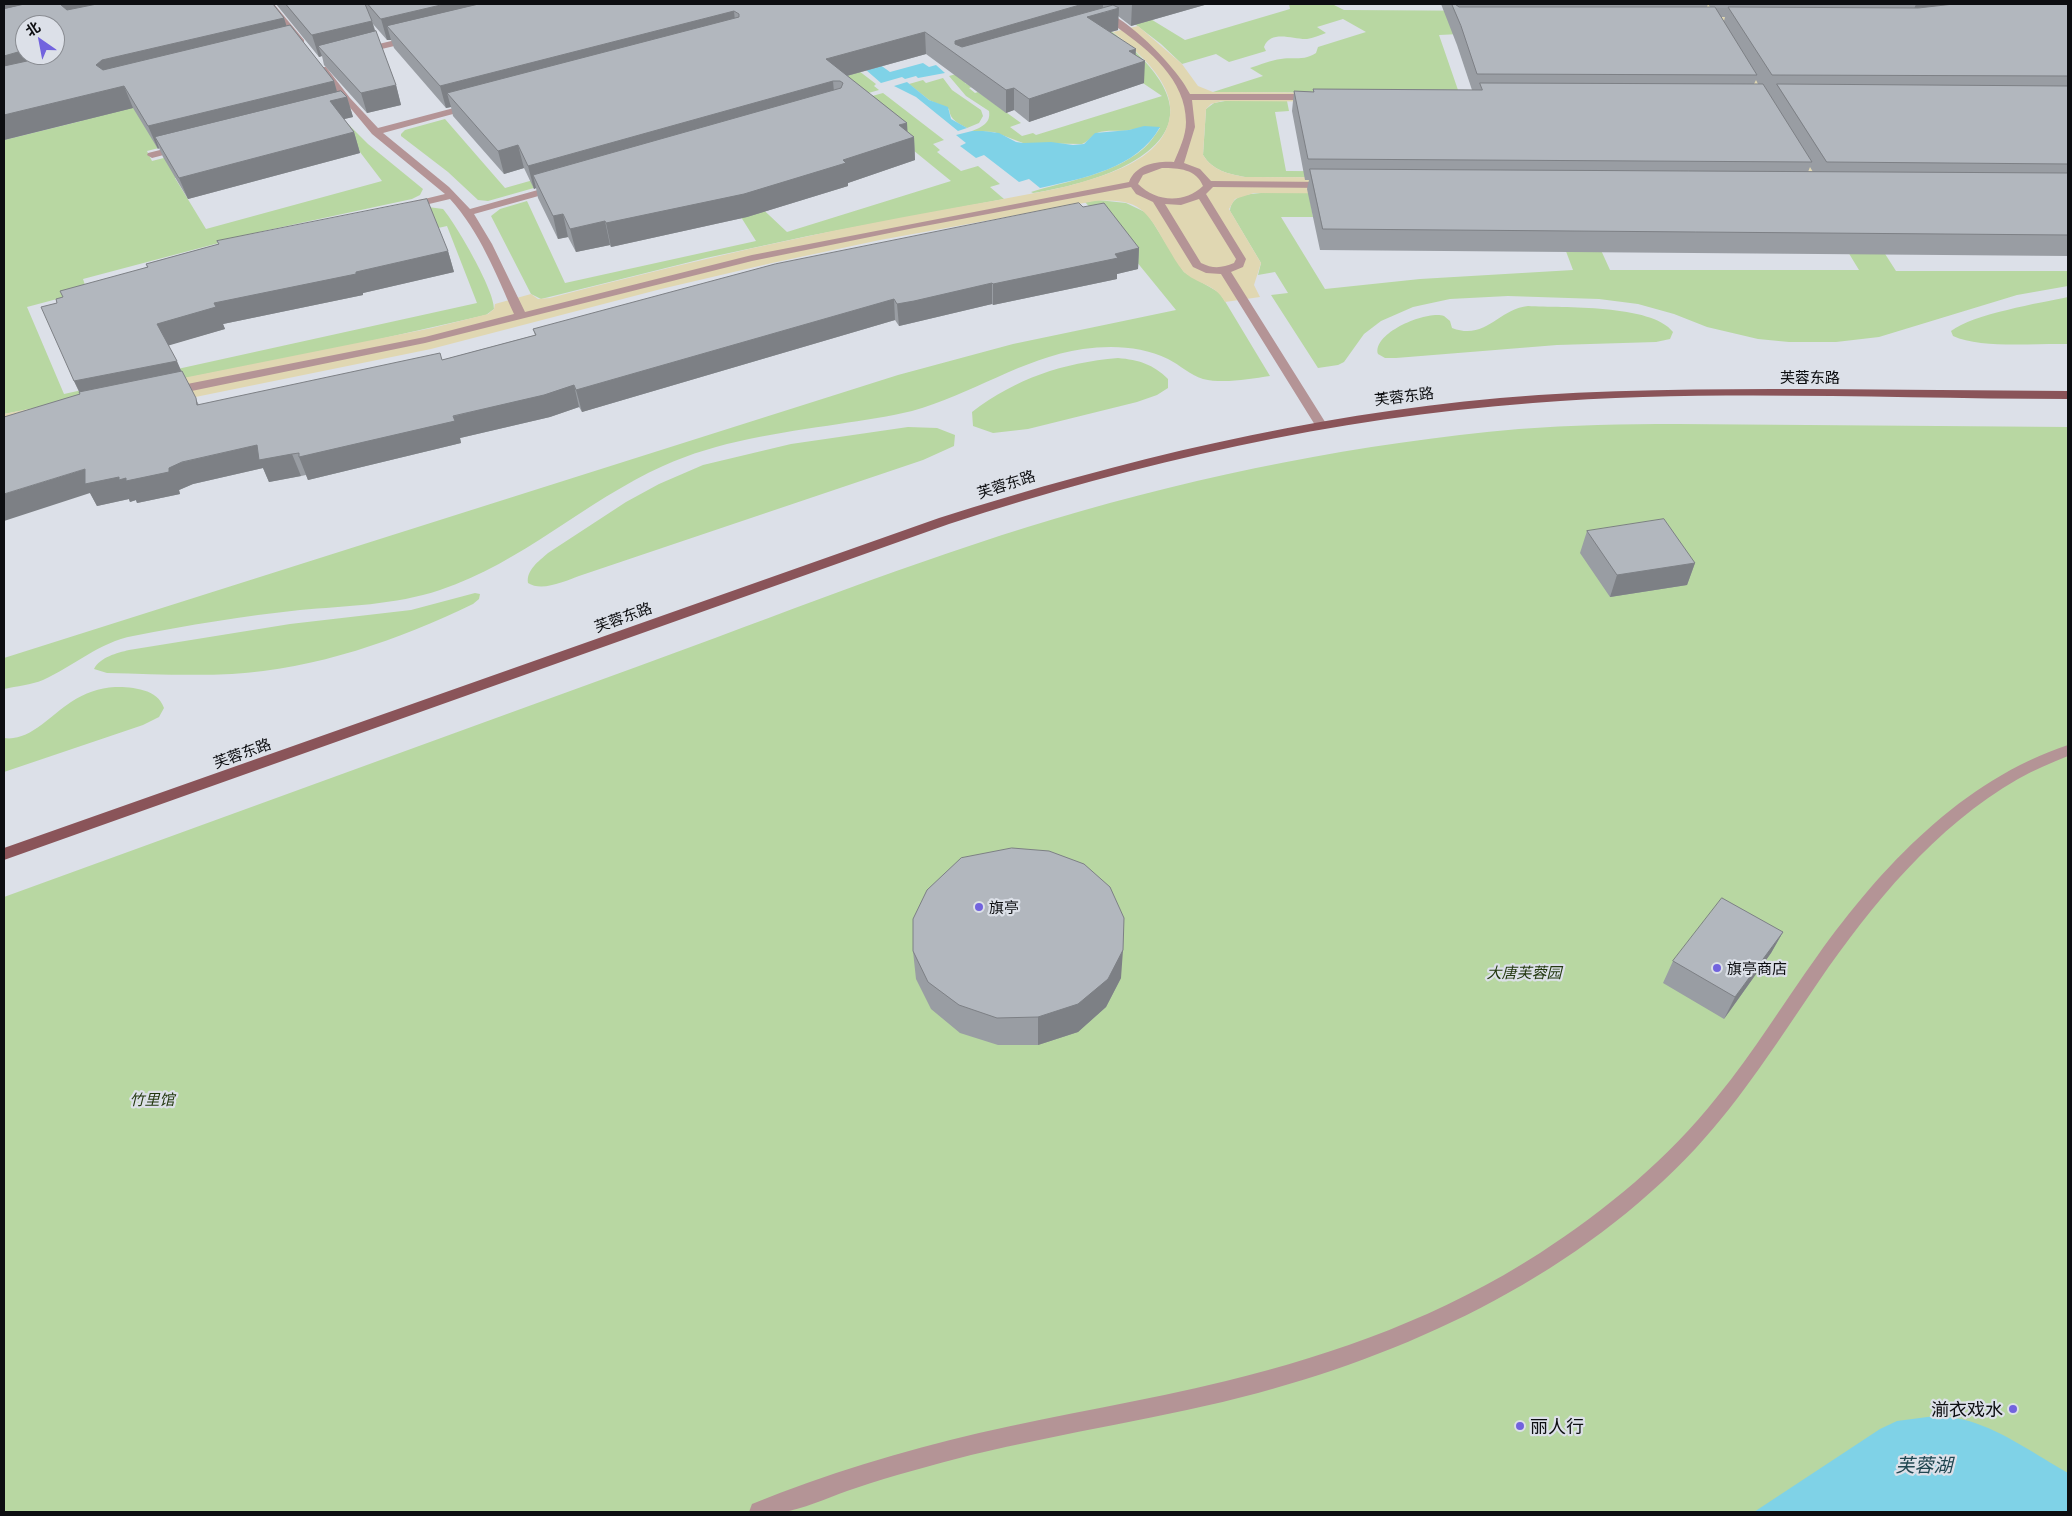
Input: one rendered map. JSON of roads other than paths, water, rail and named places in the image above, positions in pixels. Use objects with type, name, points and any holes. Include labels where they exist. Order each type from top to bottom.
[{"type":"main road","name":"芙蓉东路","points":[[4,854],[1007,500],[1128,465],[1184,452],[1321,425],[1427,409],[1582,396],[1701,393],[2068,395]]},
{"type":"street","points":[[270,4],[300,45]]},
{"type":"street","points":[[1088,4],[1165,62],[1181,84],[1186,96],[1191,120],[1188,142],[1178,165]]},
{"type":"street","points":[[354,53],[422,37]]},
{"type":"street","points":[[322,61],[346,106],[452,196],[467,213],[488,248],[521,316]]},
{"type":"street","points":[[1186,96],[1324,97]]},
{"type":"street","points":[[376,132],[481,104]]},
{"type":"street","points":[[152,155],[190,146]]},
{"type":"street","points":[[1162,165],[1178,165],[1200,173],[1207,180],[1203,191],[1193,199],[1179,201],[1157,200],[1140,193],[1133,184],[1139,172],[1162,165]]},
{"type":"street","points":[[161,393],[357,355],[752,258],[914,225],[1133,184]]},
{"type":"street","points":[[1203,191],[1340,185]]},
{"type":"street","points":[[467,213],[564,186]]},
{"type":"street","points":[[1157,200],[1197,265],[1206,270],[1225,271],[1239,265],[1241,259],[1203,191]]},
{"type":"street","points":[[398,208],[452,196]]},
{"type":"street","points":[[1225,271],[1321,425]]},
{"type":"street","points":[[760,1512],[822,1488],[951,1450],[1198,1397],[1293,1373],[1407,1332],[1509,1282],[1577,1239],[1638,1192],[1706,1124],[1760,1054],[1817,969],[1851,923],[1874,894],[1913,855],[1952,819],[1995,787],[2042,760],[2068,750]]},
{"type":"water","points":[[872,59],[890,72],[923,63],[929,67],[936,65],[945,73],[918,78],[916,76],[905,79],[902,77],[881,83],[858,63]]},
{"type":"water","points":[[907,82],[929,100],[948,107],[951,119],[967,128],[958,131],[916,97],[894,86]]},
{"type":"water","points":[[1144,126],[1160,127],[1138,153],[1123,162],[1108,170],[1040,188],[1029,179],[1019,182],[984,155],[976,158],[960,146],[966,143],[956,135],[972,131],[983,131],[999,133],[1016,142],[1051,142],[1073,145],[1084,144],[1095,133],[1129,130]]},
{"type":"water","name":"芙蓉湖","points":[[1935,1416],[1969,1421],[1995,1431],[2068,1473],[2068,1512],[1754,1512],[1880,1429],[1897,1421]]},
{"type":"place","name":"旗亭","points":[[979,907]]},
{"type":"place","name":"旗亭商店","points":[[1717,968]]},
{"type":"place","name":"湔衣戏水","points":[[2013,1409]]},
{"type":"place","name":"丽人行","points":[[1520,1426]]},
{"type":"park label","name":"大唐芙蓉园","points":[[1524,972]]},
{"type":"park label","name":"竹里馆","points":[[152,1099]]}]
